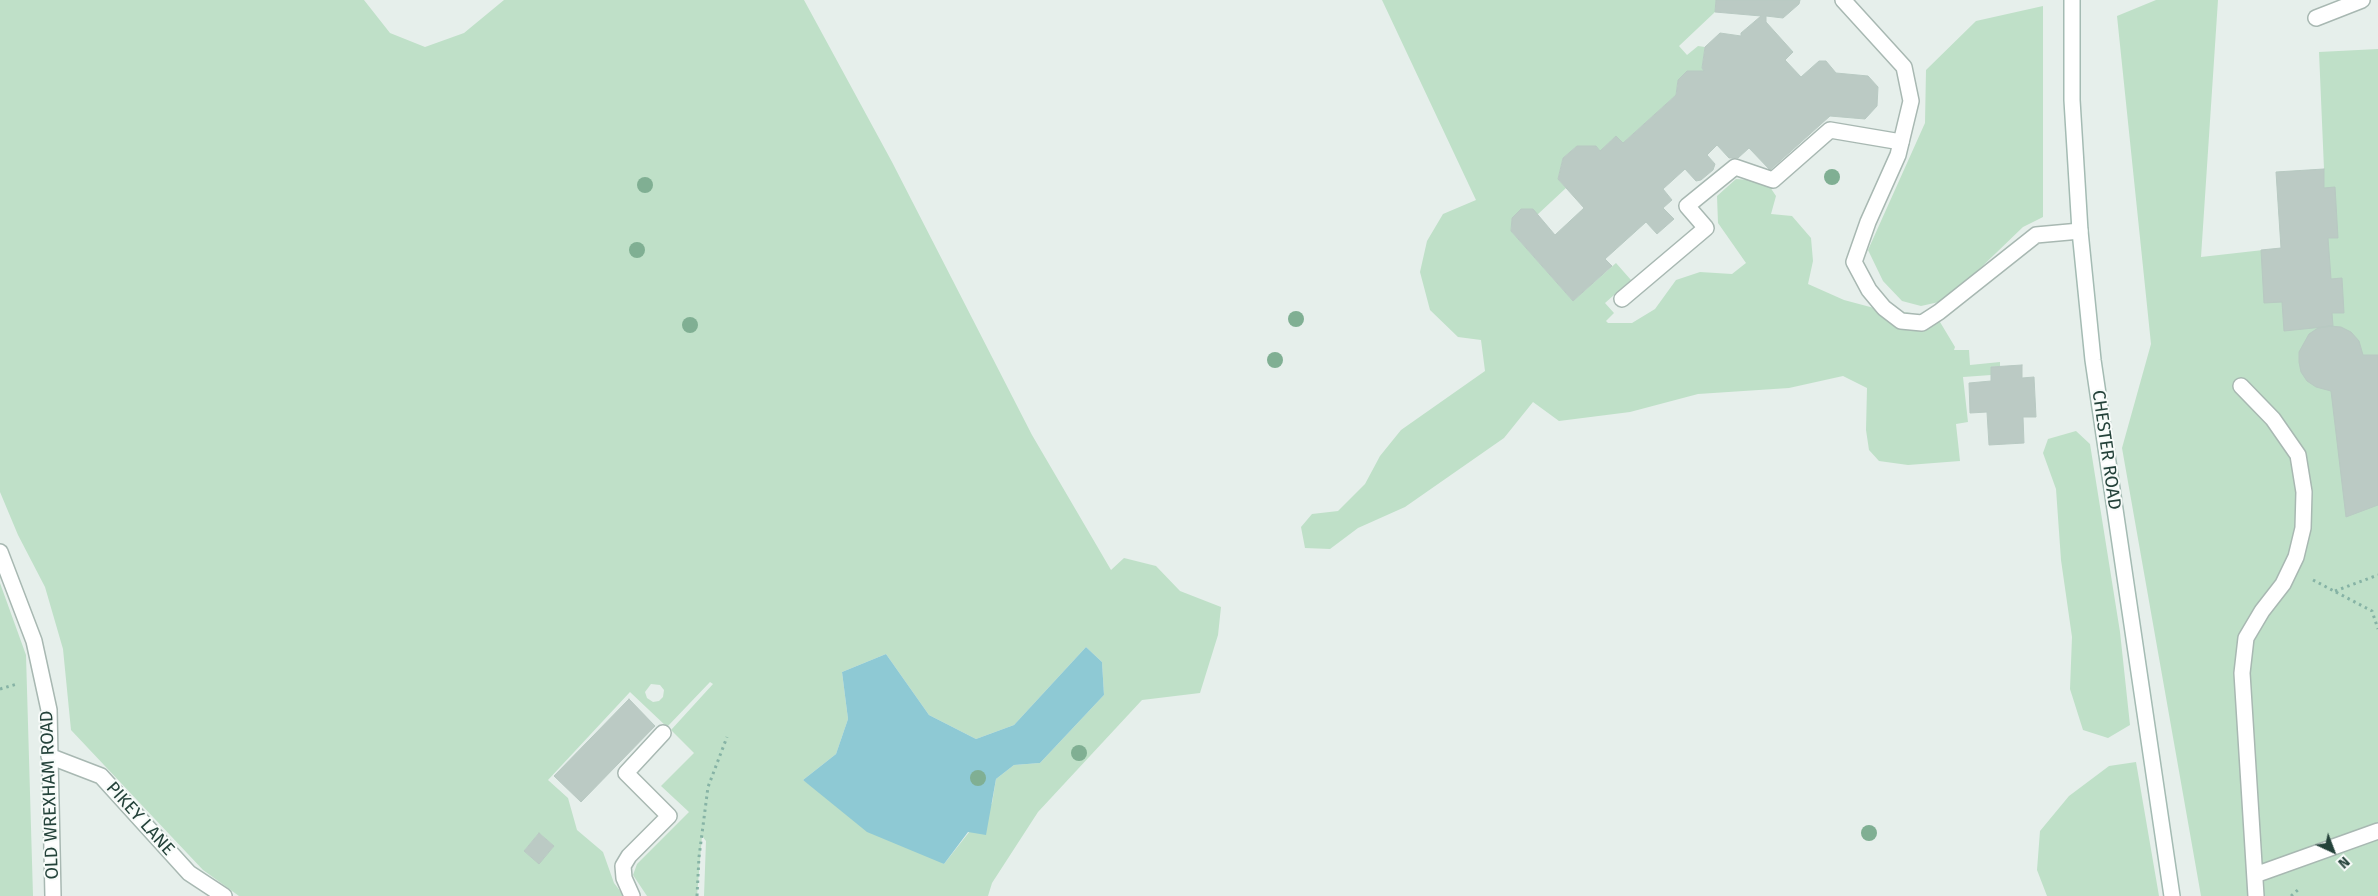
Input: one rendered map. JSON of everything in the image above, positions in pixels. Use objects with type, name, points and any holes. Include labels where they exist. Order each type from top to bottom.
[{"type":"street","points":[[1843,0],[1904,67],[1911,101],[1898,155],[1868,222],[1854,262],[1869,290],[1884,308],[1901,321],[1922,323],[1939,312],[2036,235],[2080,231]]},
{"type":"street","name":"CHESTER ROAD","points":[[2072,0],[2072,100],[2080,231],[2093,360],[2172,896]]},
{"type":"street","points":[[2316,18],[2362,0]]},
{"type":"street","points":[[1622,299],[1706,228],[1687,206],[1735,167],[1773,180],[1830,130],[1901,142]]},
{"type":"street","points":[[2242,386],[2273,419],[2298,455],[2304,492],[2303,528],[2296,557],[2283,584],[2262,611],[2246,638],[2242,673],[2256,896]]},
{"type":"street","name":"OLD WREXHAM ROAD","points":[[0,552],[34,641],[49,710],[53,896]]},
{"type":"street","points":[[632,896],[624,878],[623,866],[629,856],[669,816],[626,772],[663,734]]},
{"type":"street","name":"PIKEY LANE","points":[[49,756],[101,776],[189,873],[224,896]]},
{"type":"street","points":[[2255,875],[2378,831]]},
{"type":"path","points":[[2290,568],[2372,611],[2378,629]]},
{"type":"path","points":[[2335,591],[2378,575]]},
{"type":"path","points":[[697,896],[699,857],[708,786],[727,737]]},
{"type":"green space","points":[[0,0],[364,0],[390,33],[425,47],[464,33],[504,0],[804,0],[892,162],[1032,435],[1111,570],[1124,558],[1156,566],[1180,591],[1221,607],[1218,635],[1200,693],[1142,700],[1038,812],[992,883],[988,896],[704,896],[706,841],[702,836],[697,896],[647,896],[633,875],[637,864],[689,812],[661,786],[694,753],[671,730],[713,684],[710,682],[667,727],[630,692],[548,780],[568,798],[577,830],[603,852],[614,883],[624,896],[239,896],[203,870],[71,730],[63,649],[45,587],[18,535],[0,492]],"holes":[[[1086,647],[1102,662],[1104,695],[1040,763],[1014,765],[996,779],[992,803],[944,864],[803,780],[836,754],[848,719],[842,672],[886,654],[929,715],[976,739],[1014,725]],[[651,684],[660,685],[664,690],[663,697],[659,701],[653,702],[647,698],[645,692]],[[539,833],[554,846],[539,863],[524,851]]]},
{"type":"green space","points":[[1382,0],[1716,0],[1715,12],[1679,46],[1687,55],[1698,46],[1705,47],[1702,68],[1704,71],[1687,71],[1678,80],[1676,95],[1623,143],[1616,136],[1600,151],[1596,147],[1577,146],[1563,158],[1558,179],[1566,188],[1537,215],[1512,218],[1511,231],[1573,301],[1616,263],[1631,280],[1605,303],[1614,313],[1606,321],[1608,323],[1632,323],[1655,309],[1676,280],[1700,272],[1732,274],[1746,263],[1718,223],[1717,196],[1736,179],[1766,181],[1776,196],[1771,214],[1792,216],[1811,238],[1813,261],[1808,284],[1844,300],[1874,308],[1911,313],[1940,322],[1955,347],[1954,350],[1969,350],[1970,365],[2000,362],[2000,366],[1991,367],[1991,375],[1963,377],[1968,422],[1956,424],[1960,461],[1908,465],[1879,461],[1869,450],[1866,430],[1867,388],[1843,376],[1789,388],[1698,394],[1630,412],[1559,421],[1533,402],[1504,438],[1405,507],[1358,528],[1330,549],[1305,548],[1301,527],[1312,514],[1338,511],[1365,484],[1380,456],[1401,430],[1485,371],[1481,340],[1458,337],[1430,310],[1420,272],[1427,241],[1443,214],[1476,200]]},
{"type":"green space","points":[[2156,0],[2218,0],[2201,257],[2281,248],[2276,172],[2324,169],[2319,52],[2378,49],[2378,896],[2201,896],[2122,448],[2151,344],[2117,16]]},
{"type":"green space","points":[[2043,6],[2043,217],[2023,227],[1969,279],[1939,302],[1921,306],[1902,301],[1883,281],[1868,250],[1925,123],[1926,70],[1976,21]]},
{"type":"green space","points":[[2076,431],[2090,444],[2120,632],[2130,725],[2108,738],[2083,730],[2070,689],[2072,637],[2061,560],[2056,489],[2043,453],[2048,439]]},
{"type":"green space","points":[[0,583],[26,655],[33,896],[0,896]]},
{"type":"green space","points":[[2136,762],[2159,896],[2047,896],[2037,870],[2040,831],[2069,796],[2109,766]]},
{"type":"water","points":[[1086,647],[1102,662],[1104,695],[1040,763],[1014,765],[996,779],[986,835],[968,832],[944,864],[867,832],[803,780],[836,754],[848,719],[842,672],[886,654],[929,715],[976,739],[1014,725]]},
{"type":"building","points":[[1716,0],[1800,0],[1799,4],[1783,18],[1766,16],[1766,22],[1793,52],[1785,60],[1801,77],[1819,61],[1826,61],[1836,73],[1868,76],[1878,87],[1877,106],[1865,119],[1830,116],[1770,170],[1749,148],[1738,158],[1729,158],[1717,145],[1707,155],[1715,164],[1713,170],[1701,180],[1696,181],[1685,169],[1663,189],[1672,200],[1663,208],[1674,219],[1657,234],[1646,222],[1605,259],[1612,266],[1573,301],[1511,231],[1512,218],[1521,209],[1533,209],[1555,235],[1584,208],[1558,179],[1563,158],[1577,146],[1596,146],[1600,151],[1616,136],[1623,143],[1676,95],[1678,80],[1687,71],[1704,71],[1702,68],[1705,47],[1720,33],[1741,36],[1741,33],[1761,16],[1715,12]]},
{"type":"building","points":[[2324,169],[2324,188],[2335,187],[2338,238],[2328,238],[2331,279],[2342,278],[2344,313],[2332,313],[2333,326],[2284,331],[2282,302],[2264,303],[2261,250],[2281,248],[2276,172]]},
{"type":"building","points":[[2329,326],[2341,327],[2351,332],[2359,341],[2363,355],[2378,355],[2378,505],[2346,517],[2331,391],[2316,387],[2307,381],[2301,372],[2299,362],[2299,352],[2309,334],[2318,328]]},
{"type":"building","points":[[2022,365],[2022,378],[2034,377],[2036,417],[2023,417],[2024,443],[1989,445],[1987,412],[1970,413],[1969,383],[1991,381],[1991,367]]},
{"type":"building","points":[[629,699],[655,726],[581,802],[554,776]]},
{"type":"building","points":[[539,833],[554,846],[539,864],[524,851]]}]
